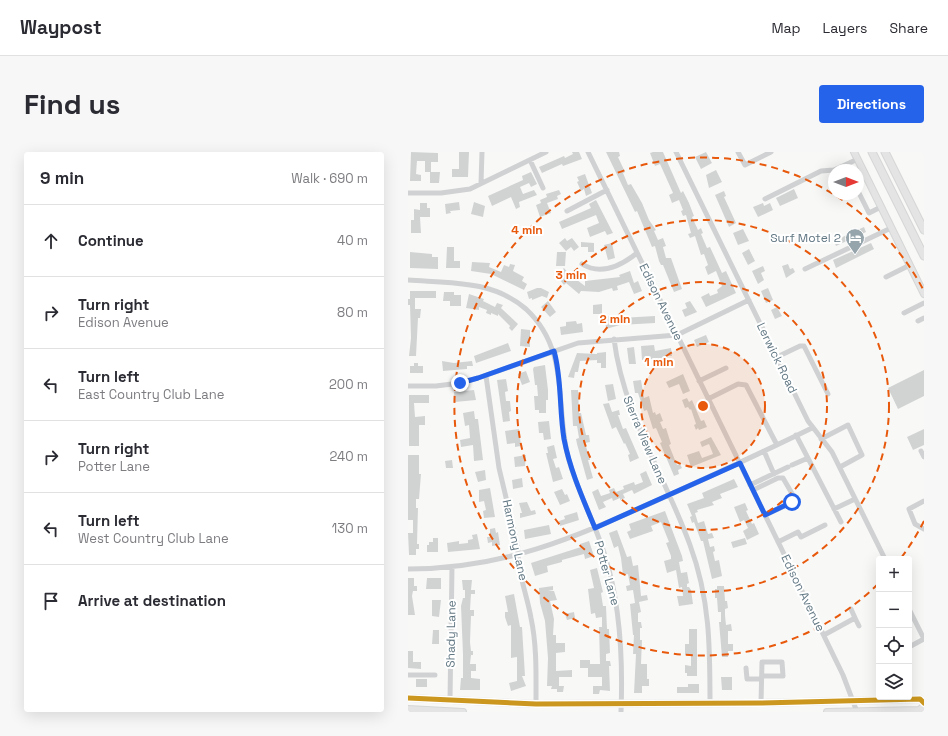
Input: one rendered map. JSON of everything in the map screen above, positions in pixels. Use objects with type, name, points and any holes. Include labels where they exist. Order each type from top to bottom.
[{"type":"highway","points":[[872,152],[924,256]]},
{"type":"highway","points":[[885,152],[924,230]]},
{"type":"highway","points":[[915,212],[924,227]]},
{"type":"main road","points":[[854,152],[924,294]]},
{"type":"main road","points":[[408,698],[536,704],[762,703],[920,699],[922,707],[827,712]]},
{"type":"main road","points":[[411,710],[463,712]]},
{"type":"street","points":[[481,183],[482,152]]},
{"type":"street","points":[[408,193],[452,192],[470,189],[546,152]]},
{"type":"street","name":"Edison Avenue","points":[[588,152],[824,635],[857,711]]},
{"type":"street","name":"Lerwick Road","points":[[676,152],[812,428],[830,449],[884,556]]},
{"type":"street","points":[[738,152],[745,165],[771,152]]},
{"type":"street","points":[[847,164],[858,159]]},
{"type":"street","points":[[530,160],[543,188]]},
{"type":"street","points":[[765,199],[821,171],[828,170]]},
{"type":"street","points":[[568,211],[607,190]]},
{"type":"street","points":[[862,200],[869,213],[881,207]]},
{"type":"street","points":[[804,269],[891,228]]},
{"type":"street","points":[[582,264],[595,269],[605,269],[625,262],[637,253]]},
{"type":"street","points":[[886,277],[910,265]]},
{"type":"street","name":"Potter Lane","points":[[408,280],[471,284],[498,292],[517,302],[533,316],[546,334],[554,351],[559,373],[562,420],[568,458],[606,557],[617,607],[622,654],[621,712]]},
{"type":"street","points":[[408,386],[448,385],[486,376],[578,343],[677,335],[749,300]]},
{"type":"street","points":[[904,313],[924,303]]},
{"type":"street","points":[[918,321],[924,318]]},
{"type":"street","name":"Sierra View Lane","points":[[614,339],[619,374],[626,396],[690,546],[705,604],[710,641],[710,703]]},
{"type":"street","points":[[777,357],[800,346],[804,346],[828,394]]},
{"type":"street","points":[[699,381],[726,368]]},
{"type":"street","name":"Harmony Lane","points":[[486,376],[496,448],[518,548],[534,640],[536,661],[536,704]]},
{"type":"street","points":[[708,399],[738,384],[746,385],[777,445]]},
{"type":"street","points":[[821,439],[848,425],[862,455],[840,467]]},
{"type":"street","points":[[408,569],[452,567],[518,555],[564,541],[740,463],[812,428]]},
{"type":"street","points":[[796,435],[841,522]]},
{"type":"street","points":[[764,451],[774,474]]},
{"type":"street","points":[[921,451],[924,457]]},
{"type":"street","points":[[750,484],[808,458]]},
{"type":"street","points":[[753,490],[778,478],[783,478],[794,497],[791,503],[765,515]]},
{"type":"street","points":[[834,509],[855,499]]},
{"type":"street","points":[[924,501],[909,509],[915,524],[924,529]]},
{"type":"street","points":[[778,542],[798,532],[801,537],[825,525]]},
{"type":"street","name":"Shady Lane","points":[[450,700],[452,567]]},
{"type":"street","points":[[851,609],[859,626]]},
{"type":"street","points":[[912,615],[924,639],[912,645]]},
{"type":"street","points":[[824,635],[855,618]]},
{"type":"street","points":[[746,668],[747,679],[762,677],[783,676],[782,662],[762,662],[762,677],[762,703]]},
{"type":"street","points":[[408,675],[435,675]]},
{"type":"building","points":[[411,152],[438,153],[438,162],[431,162],[431,172],[425,172],[425,161],[417,161],[416,174],[421,175],[421,181],[410,181]]},
{"type":"building","points":[[459,152],[469,152],[468,177],[452,177],[452,169],[459,169]]},
{"type":"building","points":[[572,152],[579,152],[582,159],[563,166],[562,164],[542,173],[539,167],[564,156],[565,158],[573,154]]},
{"type":"building","points":[[606,152],[619,152],[620,156],[618,157],[625,172],[623,173],[628,185],[631,184],[642,203],[649,220],[656,230],[654,231],[658,240],[663,238],[666,246],[663,247],[666,258],[671,258],[682,289],[674,292],[663,265],[661,265],[659,261],[655,246],[652,247],[637,211],[635,212]]},
{"type":"building","points":[[663,152],[681,193],[683,191],[689,203],[694,216],[692,217],[698,230],[701,228],[703,233],[701,234],[707,248],[710,247],[722,273],[726,271],[736,293],[706,307],[701,297],[709,293],[710,296],[718,293],[717,290],[722,286],[716,271],[708,275],[705,267],[708,265],[704,254],[701,255],[695,236],[690,238],[688,234],[691,233],[686,215],[683,216],[681,211],[683,210],[679,200],[672,203],[669,195],[673,193],[660,164],[655,166],[650,153]]},
{"type":"building","points":[[706,152],[712,163],[701,169],[695,157]]},
{"type":"building","points":[[716,170],[722,182],[709,188],[706,175]]},
{"type":"building","points":[[430,172],[440,172],[439,183],[430,183]]},
{"type":"building","points":[[531,172],[537,184],[531,187],[529,183],[520,187],[523,194],[534,190],[537,195],[519,202],[520,207],[516,209],[511,197],[492,206],[488,196],[523,180],[522,176]]},
{"type":"building","points":[[585,174],[592,193],[586,196],[584,189],[581,191],[577,182],[579,181],[577,177]]},
{"type":"building","points":[[794,189],[798,198],[780,206],[776,198]]},
{"type":"building","points":[[559,190],[561,194],[557,196],[558,199],[547,203],[551,213],[540,217],[536,205],[541,203],[540,200],[547,197],[546,194]]},
{"type":"building","points":[[724,191],[726,196],[724,197],[736,223],[729,227],[715,195]]},
{"type":"building","points":[[596,200],[613,233],[607,235],[605,231],[590,237],[587,228],[599,223],[596,215],[562,229],[559,222],[591,208],[589,204]]},
{"type":"building","points":[[459,202],[460,210],[450,211],[451,213],[446,214],[445,204]]},
{"type":"building","points":[[474,202],[485,206],[483,217],[471,214]]},
{"type":"building","points":[[420,203],[427,203],[427,208],[430,208],[430,217],[420,217],[421,233],[411,233],[411,220],[414,220],[414,209],[420,210]]},
{"type":"building","points":[[763,203],[764,206],[770,203],[773,210],[758,217],[753,207]]},
{"type":"building","points":[[864,227],[866,232],[836,246],[834,241]]},
{"type":"building","points":[[743,229],[749,241],[738,245],[733,233]]},
{"type":"building","points":[[565,238],[567,241],[572,238],[579,247],[574,251],[571,247],[566,251],[559,243]]},
{"type":"building","points":[[581,242],[594,243],[594,252],[588,252],[588,247],[581,247]]},
{"type":"building","points":[[612,243],[615,258],[608,260],[604,245]]},
{"type":"building","name":"Surf Motel 2","points":[[871,243],[874,249],[836,268],[833,260]]},
{"type":"building","points":[[447,247],[454,247],[454,261],[460,261],[460,268],[446,268]]},
{"type":"building","points":[[749,249],[755,261],[748,265],[742,253]]},
{"type":"building","points":[[410,252],[432,254],[432,257],[438,257],[438,269],[410,268]]},
{"type":"building","points":[[557,252],[566,252],[565,266],[556,266]]},
{"type":"building","points":[[472,262],[490,263],[489,267],[501,272],[504,265],[509,267],[510,264],[515,265],[513,271],[524,277],[522,281],[527,284],[524,290],[491,274],[471,271]]},
{"type":"building","points":[[788,264],[790,269],[793,268],[795,272],[786,278],[782,266]]},
{"type":"building","points":[[763,266],[765,271],[761,273],[764,280],[758,284],[752,271]]},
{"type":"building","points":[[564,268],[572,278],[573,277],[585,286],[585,281],[620,277],[619,275],[630,271],[634,283],[638,281],[642,291],[634,294],[629,282],[617,286],[618,290],[613,291],[612,288],[599,292],[581,291],[579,294],[566,283],[564,285],[556,275]]},
{"type":"building","points":[[541,288],[549,292],[547,298],[542,296],[532,300],[532,298],[529,299],[527,292]]},
{"type":"building","points":[[768,288],[773,300],[766,303],[761,291]]},
{"type":"building","points":[[410,291],[436,291],[436,298],[415,298],[415,309],[421,309],[420,318],[418,318],[416,356],[409,356],[411,338],[410,305],[408,305],[408,299],[410,299]]},
{"type":"building","points":[[444,292],[454,292],[454,295],[461,295],[461,306],[450,306],[450,301],[443,301]]},
{"type":"building","points":[[469,294],[484,299],[483,301],[495,307],[497,303],[503,305],[501,308],[518,324],[512,331],[509,328],[510,326],[498,314],[498,316],[491,313],[491,315],[486,313],[487,310],[479,307],[479,310],[466,308]]},
{"type":"building","points":[[548,301],[556,312],[550,317],[541,307]]},
{"type":"building","points":[[690,301],[697,312],[685,317],[682,310],[687,308],[685,303]]},
{"type":"building","points":[[602,304],[602,314],[593,314],[593,305]]},
{"type":"building","points":[[777,307],[782,316],[775,319],[771,310]]},
{"type":"building","points":[[605,316],[620,318],[655,316],[655,323],[620,325],[606,329]]},
{"type":"building","points":[[576,321],[577,324],[582,323],[583,332],[561,335],[560,327],[566,326],[566,322]]},
{"type":"building","points":[[521,329],[530,330],[530,347],[520,346]]},
{"type":"building","points":[[706,335],[709,342],[697,347],[694,340]]},
{"type":"building","points":[[508,343],[511,351],[476,363],[474,356]]},
{"type":"building","points":[[654,345],[655,351],[671,348],[672,356],[642,360],[641,346]]},
{"type":"building","points":[[634,347],[636,364],[629,364],[627,348]]},
{"type":"building","points":[[606,352],[606,368],[601,368],[601,363],[597,363],[597,360],[580,361],[578,372],[575,372],[574,378],[568,377],[577,353],[597,354]]},
{"type":"building","points":[[442,361],[454,363],[472,361],[473,366],[467,366],[467,369],[443,371]]},
{"type":"building","points":[[414,363],[418,363],[418,366],[423,366],[423,373],[410,373],[410,366],[414,366]]},
{"type":"building","points":[[545,365],[548,400],[546,400],[546,413],[539,413],[539,410],[535,410],[534,396],[538,396],[533,369],[534,367]]},
{"type":"building","points":[[924,370],[924,396],[898,409],[888,388]]},
{"type":"building","points":[[526,371],[530,382],[522,385],[518,374]]},
{"type":"building","points":[[683,374],[690,391],[683,394],[679,384],[669,388],[666,382]]},
{"type":"building","points":[[506,379],[508,391],[505,392],[506,401],[510,401],[511,411],[509,412],[510,421],[503,422],[497,380]]},
{"type":"building","points":[[641,380],[644,398],[649,396],[653,413],[655,412],[656,415],[660,413],[663,421],[660,422],[663,429],[666,428],[671,444],[669,445],[677,465],[680,464],[682,468],[678,470],[679,474],[674,476],[660,443],[662,442],[656,428],[653,429],[647,410],[644,411],[638,393],[635,393],[633,381]]},
{"type":"building","points":[[613,384],[616,399],[608,401],[605,385]]},
{"type":"building","points":[[474,390],[476,400],[455,402],[454,392]]},
{"type":"building","points":[[571,390],[578,390],[579,413],[581,413],[586,435],[589,435],[590,442],[585,443],[593,478],[587,480],[576,439],[579,438],[577,426],[573,426]]},
{"type":"building","points":[[409,395],[429,395],[429,403],[414,403],[415,417],[425,416],[425,425],[419,425],[419,446],[409,446]]},
{"type":"building","points":[[687,398],[689,402],[692,400],[701,421],[704,420],[707,427],[699,430],[698,428],[696,430],[694,425],[696,424],[691,409],[690,410],[688,407],[685,408],[682,400]]},
{"type":"building","points":[[609,403],[612,412],[619,410],[620,415],[618,415],[623,429],[626,428],[639,458],[630,462],[628,455],[630,454],[625,443],[624,444],[616,427],[612,429],[603,404]]},
{"type":"building","points":[[474,411],[475,419],[478,419],[483,460],[474,461],[473,445],[461,447],[460,440],[470,438],[469,425],[465,426],[463,413]]},
{"type":"building","points":[[549,421],[551,439],[544,440],[543,433],[539,433],[538,422]]},
{"type":"building","points":[[519,429],[521,446],[515,447],[515,443],[507,444],[505,431]]},
{"type":"building","points":[[924,429],[924,445],[913,450],[907,437]]},
{"type":"building","points":[[711,437],[721,455],[691,467],[687,455],[699,451],[702,458],[713,454],[709,444],[702,447],[700,442]]},
{"type":"building","points":[[554,445],[557,458],[553,459],[556,468],[559,467],[563,479],[553,482],[546,453],[548,453],[547,447]]},
{"type":"building","points":[[408,455],[419,455],[419,474],[421,474],[419,499],[416,499],[416,508],[418,508],[417,544],[419,544],[419,549],[416,549],[416,555],[409,555],[408,533],[413,533],[413,520],[408,520]]},
{"type":"building","points":[[526,455],[525,466],[515,467],[514,457]]},
{"type":"building","points":[[452,460],[453,468],[446,468],[445,461]]},
{"type":"building","points":[[485,470],[486,480],[478,482],[475,472]]},
{"type":"building","points":[[646,471],[652,485],[634,494],[632,490],[623,494],[625,498],[620,500],[620,498],[613,501],[612,498],[603,502],[606,507],[599,510],[592,492],[598,489],[601,496],[610,493],[609,490],[614,488],[616,492],[624,489],[623,486],[634,482],[635,485],[643,482],[640,474]]},
{"type":"building","points":[[522,478],[523,487],[513,489],[512,480]]},
{"type":"building","points":[[734,479],[738,487],[720,494],[722,498],[712,502],[714,505],[697,510],[698,512],[695,513],[698,523],[704,521],[708,534],[712,533],[714,538],[708,539],[710,547],[714,546],[715,551],[713,552],[715,561],[719,560],[722,576],[712,579],[703,541],[701,541],[694,522],[692,523],[690,517],[692,516],[687,504],[704,498],[702,493]]},
{"type":"building","points":[[490,488],[495,517],[484,518],[483,511],[486,510],[484,501],[479,502],[479,490]]},
{"type":"building","points":[[562,489],[565,495],[567,494],[570,501],[560,505],[554,492]]},
{"type":"building","points":[[527,502],[531,511],[535,510],[536,514],[520,518],[520,513],[522,513],[519,503]]},
{"type":"building","points":[[745,503],[748,510],[746,511],[759,534],[747,540],[743,531],[748,528],[744,520],[740,522],[734,507]]},
{"type":"building","points":[[665,511],[682,556],[683,561],[679,562],[681,573],[687,572],[689,583],[687,584],[687,587],[691,590],[693,604],[679,606],[677,596],[683,596],[682,587],[679,588],[676,570],[667,573],[664,561],[671,559],[671,556],[666,543],[669,542],[661,522],[651,526],[653,531],[630,539],[627,532],[631,530],[629,524]]},
{"type":"building","points":[[577,512],[579,520],[560,526],[559,521],[565,519],[564,516]]},
{"type":"building","points":[[549,525],[551,534],[525,539],[524,530]]},
{"type":"building","points":[[495,528],[496,533],[498,532],[500,545],[492,546],[492,542],[488,543],[487,537],[490,537],[490,529]]},
{"type":"building","points":[[617,530],[627,557],[631,556],[633,566],[638,565],[641,596],[647,595],[648,600],[639,602],[641,612],[638,613],[638,622],[641,622],[642,628],[640,628],[640,640],[642,640],[641,664],[647,664],[647,679],[649,679],[649,686],[642,686],[642,693],[634,693],[636,654],[633,654],[634,635],[630,604],[635,603],[633,590],[627,591],[626,586],[630,585],[628,574],[623,575],[618,546],[614,548],[609,533]]},
{"type":"building","points":[[477,534],[480,549],[448,552],[447,543],[459,541],[459,544],[468,543],[468,540],[473,539],[472,535]]},
{"type":"building","points":[[433,538],[438,538],[438,552],[427,552],[427,545],[429,545],[429,542],[433,542]]},
{"type":"building","points":[[745,538],[747,544],[733,548],[731,542]]},
{"type":"building","points":[[589,541],[594,556],[585,559],[584,554],[562,560],[562,562],[547,566],[548,572],[535,576],[531,563],[581,547],[580,544]]},
{"type":"building","points":[[597,568],[603,592],[601,593],[603,606],[606,606],[607,629],[609,629],[610,653],[606,654],[606,661],[610,661],[611,666],[609,666],[610,691],[600,690],[599,694],[593,694],[593,686],[602,686],[602,677],[588,677],[588,668],[580,668],[580,660],[590,660],[590,664],[600,664],[599,627],[602,627],[602,617],[596,618],[595,613],[591,614],[588,589],[594,588],[590,570]]},
{"type":"building","points":[[408,578],[414,578],[414,586],[417,586],[417,591],[413,591],[412,596],[415,615],[408,615]]},
{"type":"building","points":[[427,578],[441,578],[441,589],[426,589]]},
{"type":"building","points":[[462,580],[472,580],[471,590],[475,590],[475,594],[471,594],[470,610],[474,610],[474,616],[471,616],[470,642],[473,655],[471,655],[470,664],[476,664],[476,671],[471,671],[471,678],[480,679],[480,690],[460,690],[461,678],[463,678],[461,606],[463,598],[465,598],[465,590],[463,590]]},
{"type":"building","points":[[553,586],[553,590],[548,591],[554,591],[557,600],[550,601],[554,619],[553,635],[556,635],[556,643],[565,643],[565,652],[556,653],[556,671],[572,670],[572,677],[559,677],[559,686],[564,686],[563,692],[557,692],[557,689],[551,689],[552,686],[547,686],[548,658],[545,621],[540,603],[539,588]]},
{"type":"building","points":[[717,586],[724,586],[725,601],[727,601],[728,608],[725,609],[726,625],[731,624],[732,631],[728,631],[728,644],[733,644],[733,651],[728,651],[728,657],[722,657],[719,622],[721,622],[721,612],[718,612],[717,598],[715,598],[715,589],[717,589]]},
{"type":"building","points":[[514,594],[520,627],[522,627],[525,676],[522,676],[526,686],[511,691],[509,683],[517,681],[517,657],[511,658],[511,625],[508,626],[505,617],[505,612],[508,612],[505,596]]},
{"type":"building","points":[[432,600],[441,600],[439,617],[432,616]]},
{"type":"building","points":[[574,612],[575,618],[567,620],[565,614]]},
{"type":"building","points":[[689,629],[697,629],[697,676],[687,676],[687,673],[685,673],[685,665],[691,666],[691,655],[685,655],[685,644],[689,644]]},
{"type":"building","points":[[433,630],[439,630],[439,644],[432,644]]},
{"type":"building","points":[[408,651],[413,651],[413,662],[421,662],[421,669],[408,668]]},
{"type":"building","points":[[721,677],[732,677],[732,690],[722,690]]},
{"type":"building","points":[[416,679],[427,679],[427,687],[416,687]]},
{"type":"building","points":[[688,684],[699,684],[699,693],[677,693],[677,687],[688,687]]},
{"type":"transit line","points":[[408,698],[536,704],[761,703],[920,699],[924,703]]},
{"type":"place","name":"Surf Motel 2","points":[[855,255]]},
{"type":"route","points":[[460,383],[554,351],[559,373],[564,439],[568,458],[579,490],[595,528],[740,463],[765,515],[792,502]]}]
